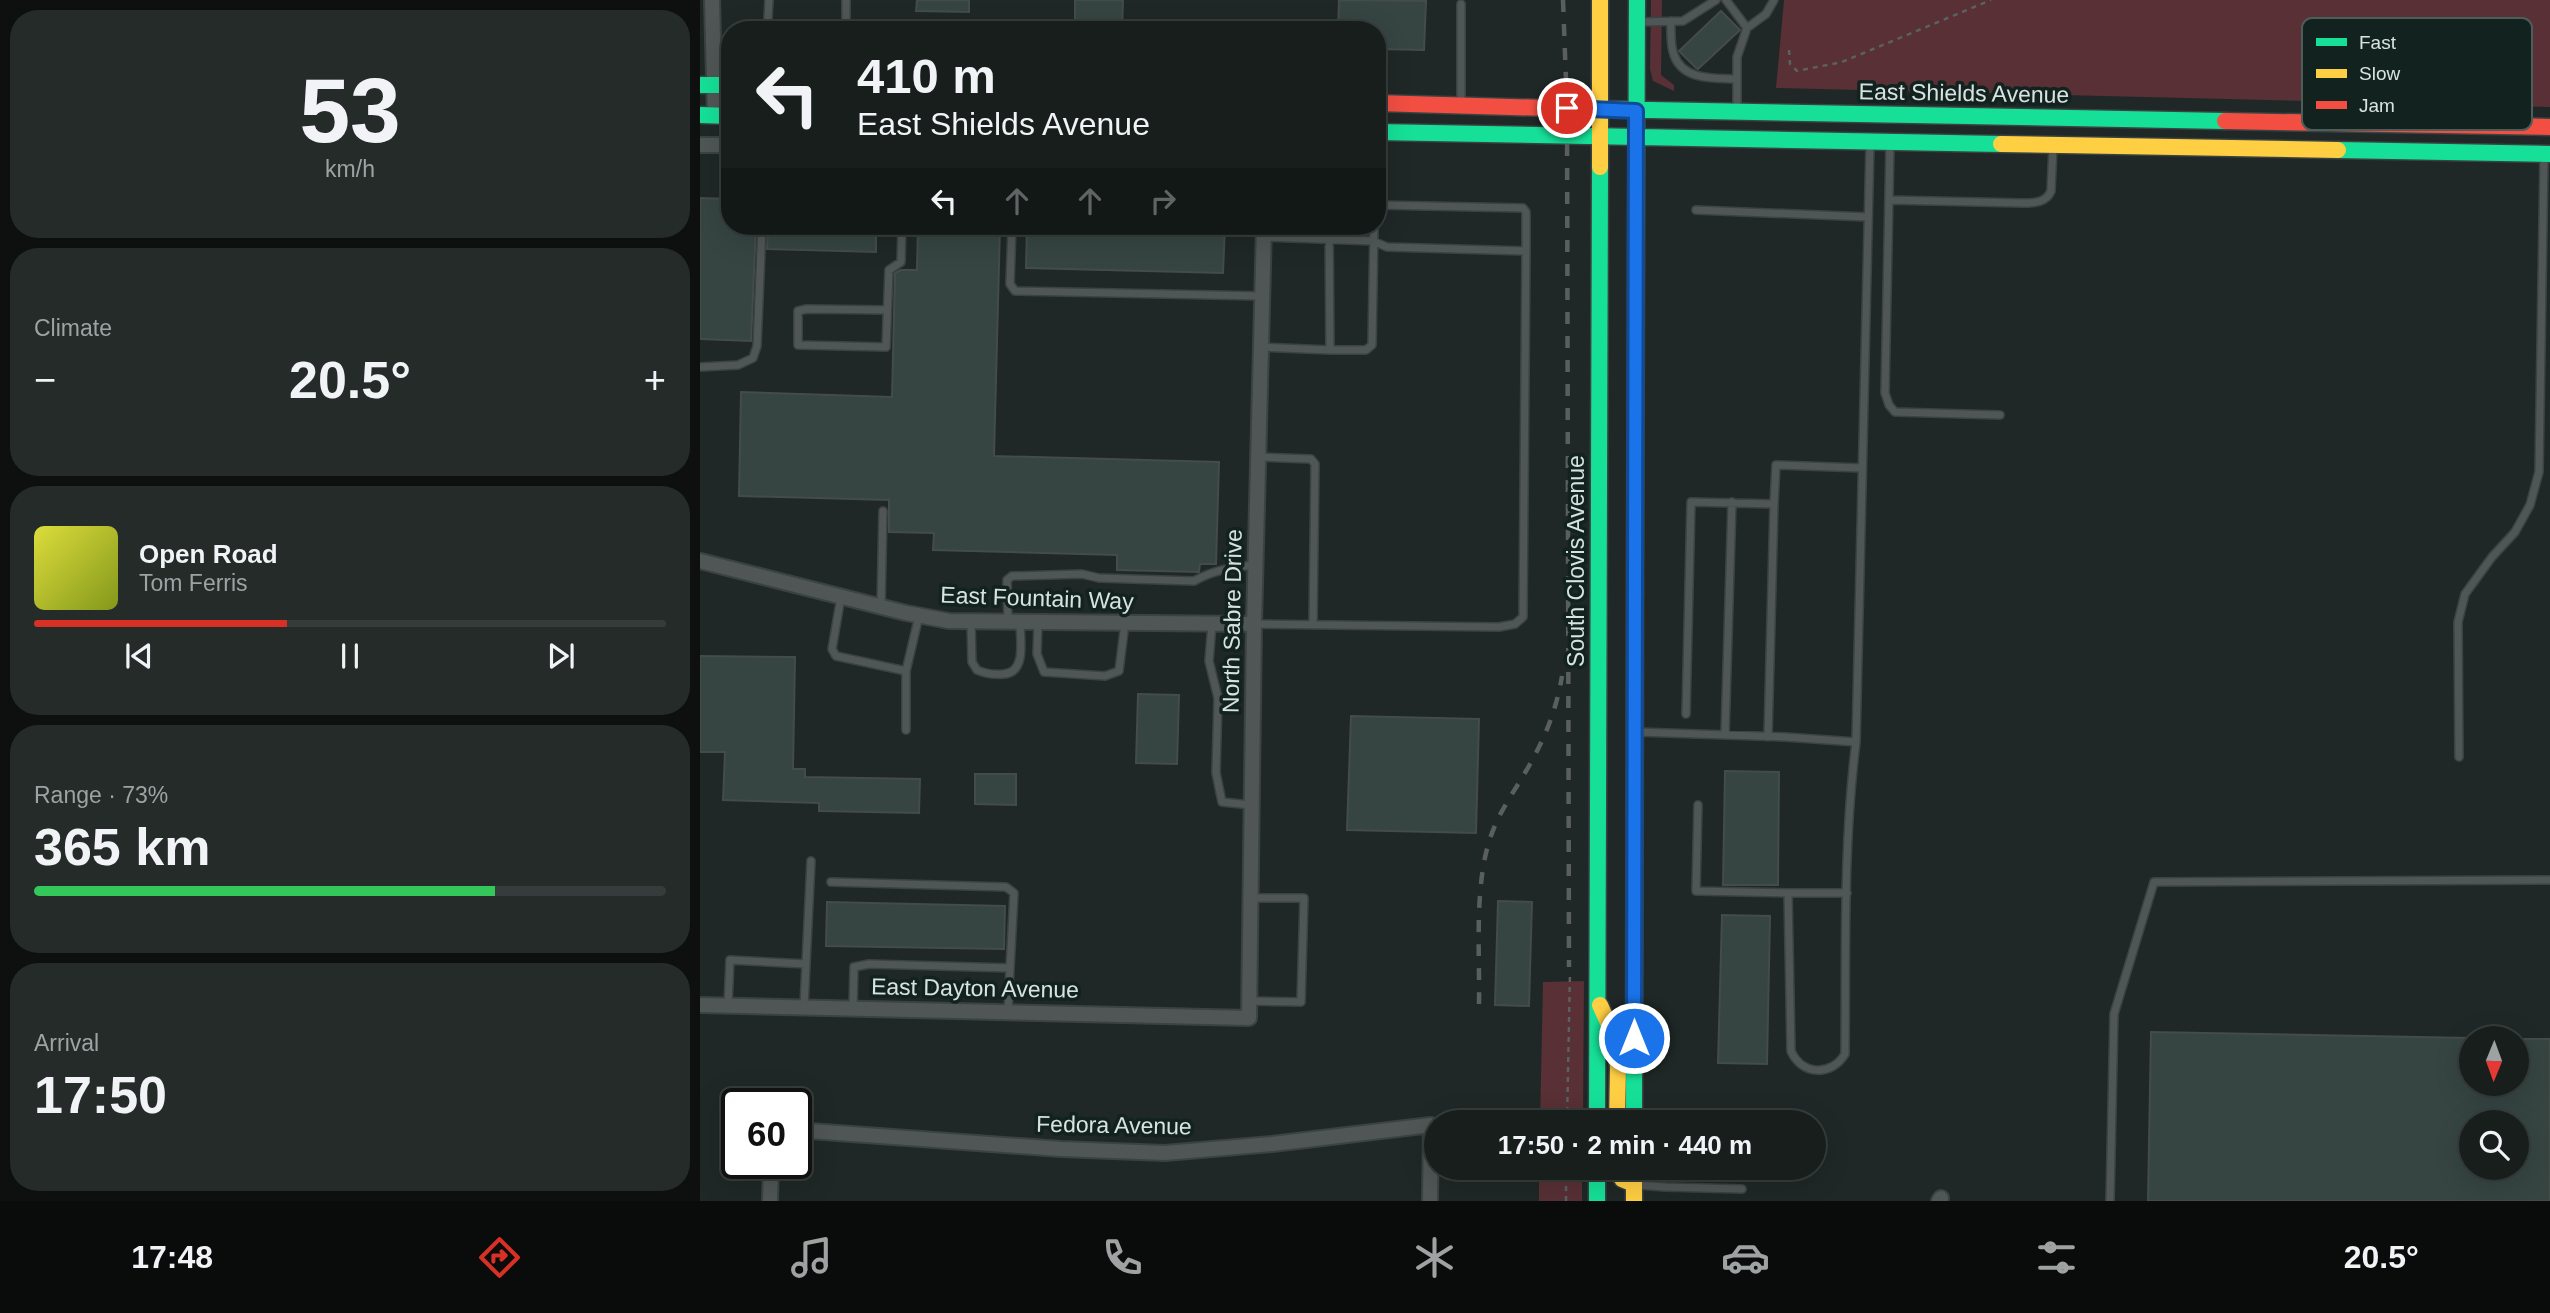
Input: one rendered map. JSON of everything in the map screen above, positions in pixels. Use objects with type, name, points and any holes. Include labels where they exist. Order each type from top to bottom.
[{"type":"main road","name":"South Clovis Avenue","points":[[1597,1110],[1600,0]]},
{"type":"main road","points":[[1634,1110],[1637,0]]},
{"type":"main road","name":"East Shields Avenue","points":[[1386,103],[1636,111],[2302,122]]},
{"type":"main road","points":[[1890,141],[1894,135],[1912,128],[2016,130],[2080,118]]},
{"type":"main road","points":[[1386,132],[2547,153],[2547,127]]},
{"type":"main road","points":[[1598,999],[1615,1038],[1618,1067],[1617,1110]]},
{"type":"main road","points":[[1597,1180],[1597,1201]]},
{"type":"main road","points":[[1602,1180],[1612,1189],[1618,1201]]},
{"type":"street","points":[[712,0],[715,116]]},
{"type":"street","points":[[700,145],[721,145]]},
{"type":"street","name":"North Sabre Drive","points":[[1249,1018],[1254,625],[1264,235]]},
{"type":"street","name":"East Fountain Way","points":[[700,561],[881,607],[949,621],[1254,625]]},
{"type":"street","name":"East Dayton Avenue","points":[[700,1005],[1249,1018]]},
{"type":"street","name":"Fedora Avenue","points":[[812,1131],[1062,1149],[1165,1153],[1272,1144],[1431,1125],[1430,1201]]},
{"type":"street","points":[[770,1201],[771,1179]]},
{"type":"lane","points":[[768,19],[769,0]]},
{"type":"lane","points":[[846,0],[846,21]]},
{"type":"lane","points":[[1637,22],[1683,21],[1716,0]]},
{"type":"lane","points":[[1726,0],[1747,28]]},
{"type":"lane","points":[[1737,113],[1737,57],[1747,28],[1766,14],[1774,0]]},
{"type":"lane","points":[[1461,4],[1461,105]]},
{"type":"lane","points":[[1671,21],[1675,58],[1689,73],[1701,78],[1737,79]]},
{"type":"lane","points":[[1788,893],[1791,1051],[1795,1060],[1807,1068],[1825,1071],[1832,1069],[1845,1054],[1847,893],[1856,742],[1870,140]]},
{"type":"lane","points":[[1890,141],[1885,393],[1889,405],[1895,412],[2000,415]]},
{"type":"lane","points":[[1889,200],[2022,203],[2042,201],[2049,197],[2051,191],[2053,145]]},
{"type":"lane","points":[[2459,757],[2458,622],[2465,594],[2492,557],[2515,532],[2529,505],[2539,472],[2547,153]]},
{"type":"lane","points":[[1254,625],[1499,627],[1515,624],[1523,617],[1527,251],[1525,212],[1522,208],[1386,205]]},
{"type":"lane","points":[[1696,210],[1868,216]]},
{"type":"lane","points":[[700,366],[738,365],[753,358],[757,346],[762,235]]},
{"type":"lane","points":[[887,310],[798,311],[798,345],[886,347],[887,310],[888,270],[901,262],[902,235]]},
{"type":"lane","points":[[1012,235],[1010,284],[1015,290],[1262,296]]},
{"type":"lane","points":[[1296,235],[1373,241],[1387,247],[1527,251]]},
{"type":"lane","points":[[1329,235],[1330,349]]},
{"type":"lane","points":[[1261,347],[1366,350],[1372,345],[1373,235]]},
{"type":"lane","points":[[1258,457],[1311,459],[1315,464],[1313,624]]},
{"type":"lane","points":[[1768,737],[1776,465],[1862,468]]},
{"type":"lane","points":[[1686,714],[1691,502],[1774,504]]},
{"type":"lane","points":[[1725,735],[1732,502]]},
{"type":"lane","points":[[881,607],[883,511]]},
{"type":"lane","points":[[971,621],[972,662],[977,670],[994,674],[1012,673],[1020,661],[1007,580],[1012,576],[1082,574],[1099,578],[1194,581],[1228,567],[1256,565]]},
{"type":"lane","points":[[841,597],[832,649],[836,656],[906,671]]},
{"type":"lane","points":[[906,730],[906,671],[919,616]]},
{"type":"lane","points":[[1038,622],[1037,654],[1044,672],[1105,676],[1114,674],[1121,664],[1125,623]]},
{"type":"lane","points":[[1212,624],[1209,661],[1218,698],[1216,773],[1222,802],[1252,805]]},
{"type":"lane","points":[[1635,732],[1856,742]]},
{"type":"lane","points":[[1698,805],[1696,891],[1847,893]]},
{"type":"lane","points":[[804,1007],[811,860]]},
{"type":"lane","points":[[2110,1201],[2114,1014],[2154,881],[2550,880]]},
{"type":"lane","points":[[831,882],[1006,887],[1014,893],[1008,1012]]},
{"type":"lane","points":[[1249,1001],[1301,1002],[1304,898],[1251,898]]},
{"type":"lane","points":[[728,1005],[730,960],[806,964]]},
{"type":"lane","points":[[853,1008],[854,967],[869,964],[1010,968]]},
{"type":"lane","points":[[1634,1193],[1665,1188],[1742,1189]]},
{"type":"path","points":[[1789,50],[1790,64],[1797,71],[1842,62],[1991,0]]},
{"type":"path","points":[[1567,1110],[1570,972]]},
{"type":"path","points":[[1566,1180],[1566,1201]]},
{"type":"shaded area","points":[[1651,0],[1662,0],[1661,75],[1674,85],[1674,91],[1653,81],[1650,69]]},
{"type":"shaded area","points":[[1784,0],[2550,0],[2550,107],[2532,107],[2532,18],[2302,18],[2302,101],[1776,88]]},
{"type":"shaded area","points":[[1584,981],[1583,1110],[1540,1110],[1543,982]]},
{"type":"shaded area","points":[[1539,1180],[1582,1180],[1582,1201],[1539,1201]]},
{"type":"building","points":[[917,0],[969,0],[969,12],[916,11]]},
{"type":"building","points":[[1075,0],[1123,0],[1122,21],[1075,21]]},
{"type":"building","points":[[1339,0],[1426,1],[1424,50],[1386,49],[1386,21],[1338,21]]},
{"type":"building","points":[[1721,11],[1740,30],[1698,69],[1679,51]]},
{"type":"building","points":[[700,198],[721,199],[721,235],[756,235],[751,341],[700,339]]},
{"type":"building","points":[[768,235],[876,235],[876,252],[767,249]]},
{"type":"building","points":[[918,235],[1000,235],[994,456],[1219,462],[1216,564],[1200,564],[1199,572],[1117,570],[1117,555],[933,550],[934,533],[889,532],[889,500],[739,496],[741,392],[892,397],[895,273],[901,270],[917,270]]},
{"type":"building","points":[[1027,235],[1225,235],[1223,273],[1026,268]]},
{"type":"building","points":[[700,656],[795,657],[793,769],[805,769],[805,777],[920,779],[919,813],[819,811],[819,803],[723,800],[725,752],[700,752]]},
{"type":"building","points":[[1138,694],[1179,695],[1177,764],[1136,763]]},
{"type":"building","points":[[1351,716],[1479,719],[1476,833],[1347,830]]},
{"type":"building","points":[[1725,771],[1779,772],[1778,885],[1723,885]]},
{"type":"building","points":[[975,774],[1016,774],[1016,805],[975,804]]},
{"type":"building","points":[[1498,901],[1532,902],[1529,1006],[1495,1005]]},
{"type":"building","points":[[827,902],[1005,906],[1004,949],[826,946]]},
{"type":"building","points":[[1722,915],[1770,916],[1767,1064],[1718,1063]]},
{"type":"building","points":[[2151,1032],[2459,1038],[2459,1096],[2529,1096],[2529,1039],[2550,1039],[2550,1201],[2148,1201]]},
{"type":"railway","points":[[1563,0],[1567,108],[1569,967]]},
{"type":"railway","points":[[1479,1004],[1480,891],[1487,847],[1500,815],[1542,740],[1552,716],[1562,676]]},
{"type":"traffic: fast","points":[[1636,264],[1637,0]]},
{"type":"traffic: fast","points":[[700,85],[721,85]]},
{"type":"traffic: fast","points":[[1546,108],[2225,121]]},
{"type":"traffic: fast","points":[[700,115],[721,116]]},
{"type":"traffic: fast","points":[[1386,132],[2001,144]]},
{"type":"traffic: fast","points":[[2338,150],[2550,154]]},
{"type":"traffic: fast","points":[[1597,1110],[1600,167]]},
{"type":"traffic: fast","points":[[1634,1110],[1635,593]]},
{"type":"traffic: fast","points":[[1597,1180],[1597,1201]]},
{"type":"traffic: slow","points":[[1600,0],[1600,167]]},
{"type":"traffic: slow","points":[[2001,144],[2338,150]]},
{"type":"traffic: slow","points":[[1635,593],[1636,264]]},
{"type":"traffic: slow","points":[[1600,1005],[1615,1038],[1618,1067],[1617,1110]]},
{"type":"traffic: slow","points":[[1624,1180],[1634,1184]]},
{"type":"traffic: slow","points":[[1634,1180],[1634,1201]]},
{"type":"traffic: jam","points":[[1386,103],[1546,108]]},
{"type":"traffic: jam","points":[[2225,121],[2302,122]]},
{"type":"traffic: jam","points":[[2532,127],[2550,127]]},
{"type":"route","points":[[1567,108],[1636,111],[1634,1038]]}]
